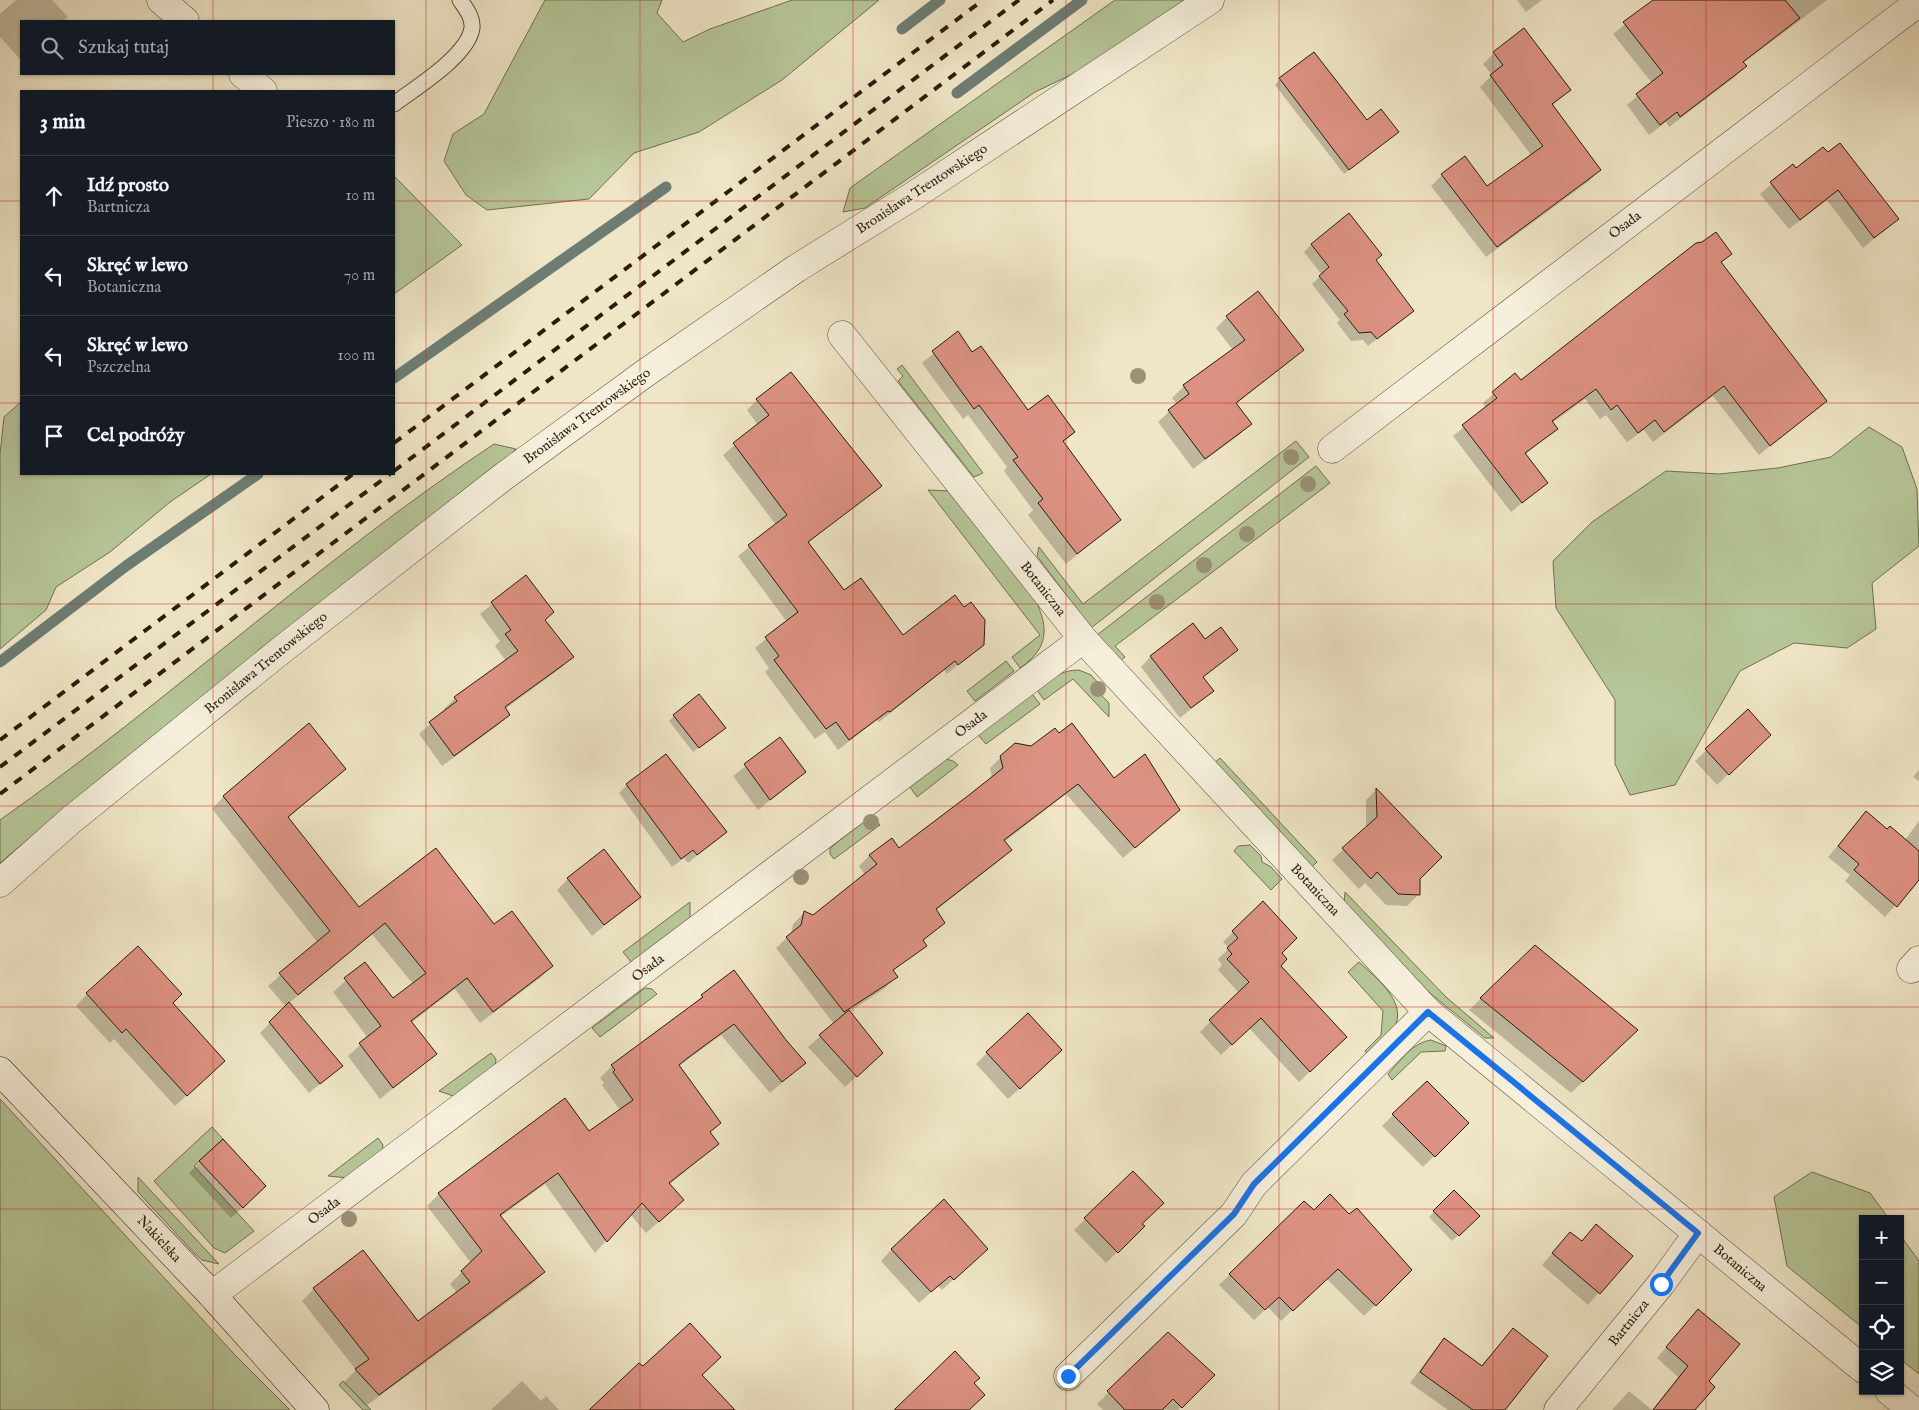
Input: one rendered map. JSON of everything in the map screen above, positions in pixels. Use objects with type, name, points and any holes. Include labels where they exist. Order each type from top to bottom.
[{"type":"street","points":[[161,0],[184,20]]},
{"type":"street","name":"Bronisława Trentowskiego","points":[[0,883],[71,820],[284,648],[503,477],[644,374],[797,268],[914,196],[1210,0]]},
{"type":"street","name":"Osada","points":[[1332,449],[1919,2]]},
{"type":"street","points":[[244,75],[262,90]]},
{"type":"street","name":"Botaniczna","points":[[842,335],[1083,639],[1428,1012],[1859,1366]]},
{"type":"street","name":"Osada","points":[[212,1295],[1083,639]]},
{"type":"street","points":[[1068,1376],[1234,1214],[1254,1184],[1428,1012]]},
{"type":"street","name":"Nakielska","points":[[0,1071],[212,1295],[315,1410]]},
{"type":"street","name":"Bartnicza","points":[[1558,1410],[1661,1284],[1698,1233]]},
{"type":"street","points":[[1894,1395],[1912,1410]]},
{"type":"lane","points":[[395,103],[440,69],[465,43],[472,28],[472,20],[460,0]]},
{"type":"green space","points":[[545,0],[662,0],[657,13],[683,42],[710,29],[792,0],[879,0],[782,80],[699,132],[634,153],[589,199],[487,210],[466,195],[444,161],[453,134],[484,114]]},
{"type":"green space","points":[[1115,0],[1186,0],[1098,62],[1035,92],[865,208],[843,212],[850,188]]},
{"type":"green space","points":[[395,177],[462,245],[395,293]]},
{"type":"green space","points":[[902,365],[983,473],[974,477],[898,381],[903,376],[897,369]]},
{"type":"green space","points":[[20,403],[20,475],[210,475],[170,502],[110,552],[56,587],[46,610],[0,649],[0,454],[4,417]]},
{"type":"green space","points":[[1869,427],[1902,447],[1917,489],[1919,546],[1872,583],[1876,629],[1847,648],[1794,643],[1740,671],[1675,785],[1630,795],[1615,764],[1615,700],[1556,608],[1553,561],[1592,522],[1666,471],[1719,474],[1778,468],[1831,457]]},
{"type":"green space","points":[[1296,441],[1309,457],[1091,628],[1037,556],[1039,547],[1083,604]]},
{"type":"green space","points":[[494,444],[516,449],[500,466],[255,655],[102,777],[0,863],[0,820],[124,727],[368,534]]},
{"type":"green space","points":[[1316,466],[1330,483],[1115,646],[1125,657],[1119,662],[1097,635]]},
{"type":"green space","points":[[928,490],[952,491],[1032,593],[1044,625],[1044,634],[1038,651],[1020,668],[1012,657],[1040,635]]},
{"type":"green space","points":[[1006,661],[1014,671],[975,701],[967,691]]},
{"type":"green space","points":[[1079,670],[1091,675],[1100,685],[1100,694],[1109,703],[1109,717],[1073,679],[1044,700],[1037,690],[1061,673]]},
{"type":"green space","points":[[1032,694],[1040,704],[986,744],[978,735]]},
{"type":"green space","points":[[1220,758],[1317,862],[1311,868],[1213,764]]},
{"type":"green space","points":[[946,759],[958,765],[917,797],[910,787]]},
{"type":"green space","points":[[872,815],[880,825],[834,859],[830,854],[830,848]]},
{"type":"green space","points":[[1250,845],[1261,856],[1262,862],[1271,867],[1282,879],[1271,890],[1234,851],[1238,846]]},
{"type":"green space","points":[[1345,892],[1446,997],[1494,1038],[1485,1038],[1431,994],[1344,903]]},
{"type":"green space","points":[[690,902],[690,918],[632,963],[623,952]]},
{"type":"green space","points":[[1359,962],[1382,983],[1394,1001],[1397,1010],[1397,1020],[1391,1034],[1370,1057],[1365,1051],[1381,1035],[1383,1011],[1348,972]]},
{"type":"green space","points":[[645,988],[652,989],[657,994],[600,1037],[592,1028]]},
{"type":"green space","points":[[1431,1040],[1446,1046],[1445,1051],[1421,1052],[1392,1080],[1388,1074],[1402,1058],[1418,1045]]},
{"type":"green space","points":[[491,1053],[496,1059],[495,1067],[456,1097],[439,1091]]},
{"type":"green space","points":[[0,1099],[235,1355],[290,1410],[0,1410]]},
{"type":"green space","points":[[212,1127],[223,1139],[194,1166],[254,1231],[225,1253],[214,1248],[154,1181]]},
{"type":"green space","points":[[378,1138],[383,1145],[382,1152],[348,1178],[328,1176]]},
{"type":"green space","points":[[1812,1172],[1870,1193],[1886,1215],[1859,1215],[1859,1325],[1787,1266],[1774,1197]]},
{"type":"green space","points":[[138,1177],[219,1264],[202,1260],[195,1254],[138,1192]]},
{"type":"green space","points":[[1904,1240],[1919,1261],[1919,1374],[1904,1362]]},
{"type":"green space","points":[[343,1381],[371,1410],[363,1410],[339,1385]]},
{"type":"building","points":[[1653,0],[1785,0],[1800,18],[1743,62],[1747,66],[1680,117],[1677,112],[1660,125],[1636,94],[1663,73],[1623,22]]},
{"type":"building","points":[[1524,28],[1571,90],[1552,104],[1601,170],[1497,247],[1441,174],[1465,156],[1487,186],[1543,146],[1490,75],[1503,65],[1493,52]]},
{"type":"building","points":[[1314,52],[1367,120],[1381,109],[1399,132],[1349,170],[1279,78]]},
{"type":"building","points":[[1840,143],[1899,219],[1874,238],[1838,190],[1800,220],[1770,182],[1793,164],[1796,168],[1823,147],[1828,152]]},
{"type":"building","points":[[1349,213],[1382,255],[1376,260],[1414,311],[1377,339],[1371,332],[1359,333],[1344,314],[1348,311],[1319,276],[1329,267],[1311,244]]},
{"type":"building","points":[[1716,232],[1732,254],[1721,262],[1827,401],[1770,446],[1724,386],[1664,432],[1655,420],[1638,433],[1617,405],[1611,410],[1596,389],[1552,421],[1558,429],[1525,453],[1548,483],[1522,503],[1462,425],[1497,398],[1492,392],[1515,373],[1521,380],[1696,243],[1702,242]]},
{"type":"building","points":[[1258,291],[1304,350],[1236,403],[1252,424],[1205,459],[1168,410],[1189,394],[1183,385],[1245,340],[1226,316]]},
{"type":"building","points":[[958,331],[972,352],[981,346],[1028,410],[1048,395],[1075,432],[1063,441],[1121,520],[1077,554],[1038,503],[1043,499],[1013,460],[1018,457],[979,405],[974,409],[932,351]]},
{"type":"building","points":[[791,372],[882,486],[808,542],[844,590],[861,578],[903,635],[955,595],[964,607],[971,602],[985,620],[984,645],[958,665],[955,661],[890,712],[888,711],[849,740],[836,722],[826,729],[774,660],[779,656],[765,637],[798,612],[748,545],[787,515],[733,443],[769,415],[756,399]]},
{"type":"building","points":[[526,575],[554,612],[545,620],[574,657],[505,707],[510,715],[454,756],[429,722],[457,701],[454,697],[518,651],[505,634],[511,630],[491,602]]},
{"type":"building","points":[[1193,623],[1205,639],[1221,627],[1238,650],[1203,677],[1214,691],[1191,708],[1150,656]]},
{"type":"building","points":[[699,694],[726,728],[699,748],[673,715]]},
{"type":"building","points":[[1748,709],[1771,735],[1729,775],[1705,749]]},
{"type":"building","points":[[309,723],[346,769],[288,817],[359,907],[436,848],[494,924],[512,911],[553,966],[493,1012],[467,978],[411,1021],[437,1054],[393,1088],[359,1043],[381,1026],[344,978],[365,962],[393,998],[426,973],[385,923],[298,995],[279,973],[330,931],[223,796]]},
{"type":"building","points":[[1072,723],[1114,778],[1145,754],[1180,810],[1135,848],[1078,784],[1004,840],[1012,850],[936,909],[945,923],[923,940],[927,946],[893,970],[898,977],[844,1012],[786,937],[801,925],[804,911],[813,915],[877,864],[869,855],[892,838],[899,848],[1003,768],[1000,756],[1015,743],[1031,746],[1055,728],[1059,733]]},
{"type":"building","points":[[780,737],[806,772],[770,800],[744,764]]},
{"type":"building","points":[[666,754],[727,832],[697,855],[693,850],[681,859],[626,784]]},
{"type":"building","points":[[1376,788],[1442,857],[1420,879],[1420,895],[1398,894],[1377,872],[1371,879],[1342,848],[1377,817]]},
{"type":"building","points":[[1866,811],[1887,829],[1890,826],[1919,851],[1919,880],[1897,907],[1854,870],[1859,864],[1838,846]]},
{"type":"building","points":[[604,849],[641,897],[604,925],[567,878]]},
{"type":"building","points":[[1263,901],[1297,938],[1282,953],[1287,959],[1281,966],[1347,1037],[1310,1072],[1261,1018],[1232,1045],[1209,1020],[1249,982],[1227,959],[1232,954],[1227,948],[1238,938],[1232,931]]},
{"type":"building","points":[[1535,945],[1638,1030],[1583,1082],[1480,998]]},
{"type":"building","points":[[138,946],[182,994],[173,1003],[225,1061],[187,1096],[126,1029],[122,1033],[86,993]]},
{"type":"building","points":[[734,970],[786,1040],[806,1063],[782,1082],[734,1024],[689,1057],[679,1065],[721,1123],[710,1132],[719,1144],[669,1183],[684,1200],[659,1222],[642,1203],[607,1242],[558,1173],[500,1215],[545,1272],[379,1395],[355,1369],[369,1359],[313,1288],[363,1250],[418,1321],[470,1282],[461,1271],[482,1251],[438,1193],[565,1098],[589,1131],[633,1100],[613,1072],[615,1070],[611,1065],[703,997],[701,995]]},
{"type":"building","points":[[289,1002],[343,1066],[320,1084],[269,1022]]},
{"type":"building","points":[[849,1010],[883,1053],[857,1077],[819,1035]]},
{"type":"building","points":[[1028,1013],[1062,1050],[1020,1089],[986,1052]]},
{"type":"building","points":[[1427,1081],[1469,1123],[1435,1157],[1392,1114]]},
{"type":"building","points":[[223,1139],[266,1186],[243,1208],[199,1161]]},
{"type":"building","points":[[1133,1171],[1164,1203],[1142,1224],[1145,1226],[1118,1253],[1084,1218]]},
{"type":"building","points":[[1454,1190],[1480,1216],[1459,1236],[1433,1211]]},
{"type":"building","points":[[1330,1194],[1349,1214],[1357,1208],[1412,1270],[1376,1306],[1338,1269],[1293,1311],[1279,1297],[1265,1310],[1229,1274],[1304,1201],[1314,1210]]},
{"type":"building","points":[[944,1199],[988,1249],[954,1280],[950,1276],[931,1292],[891,1249]]},
{"type":"building","points":[[1596,1224],[1633,1256],[1600,1294],[1552,1253],[1570,1232],[1582,1241]]},
{"type":"building","points":[[1698,1309],[1740,1344],[1709,1381],[1715,1387],[1695,1410],[1653,1410],[1688,1366],[1666,1347]]},
{"type":"building","points":[[690,1323],[721,1357],[702,1375],[735,1410],[589,1410],[639,1363],[643,1366]]},
{"type":"building","points":[[1513,1328],[1548,1356],[1505,1410],[1473,1410],[1420,1372],[1444,1338],[1482,1366]]},
{"type":"building","points":[[1168,1332],[1215,1375],[1182,1408],[1173,1399],[1162,1410],[1125,1410],[1107,1391]]},
{"type":"building","points":[[955,1351],[980,1378],[974,1383],[985,1395],[969,1410],[894,1410]]},
{"type":"waterway","points":[[902,29],[940,0]]},
{"type":"waterway","points":[[957,93],[1082,0]]},
{"type":"waterway","points":[[395,377],[666,187]]},
{"type":"waterway","points":[[0,662],[126,566],[257,475]]},
{"type":"railway","points":[[395,442],[983,0]]},
{"type":"railway","points":[[395,470],[1019,0]]},
{"type":"railway","points":[[0,794],[1053,0]]},
{"type":"railway","points":[[0,740],[352,475]]},
{"type":"railway","points":[[0,767],[389,475]]},
{"type":"route","points":[[1068,1376],[1234,1214],[1254,1184],[1377,1065],[1428,1012],[1698,1233],[1661,1284]]}]
